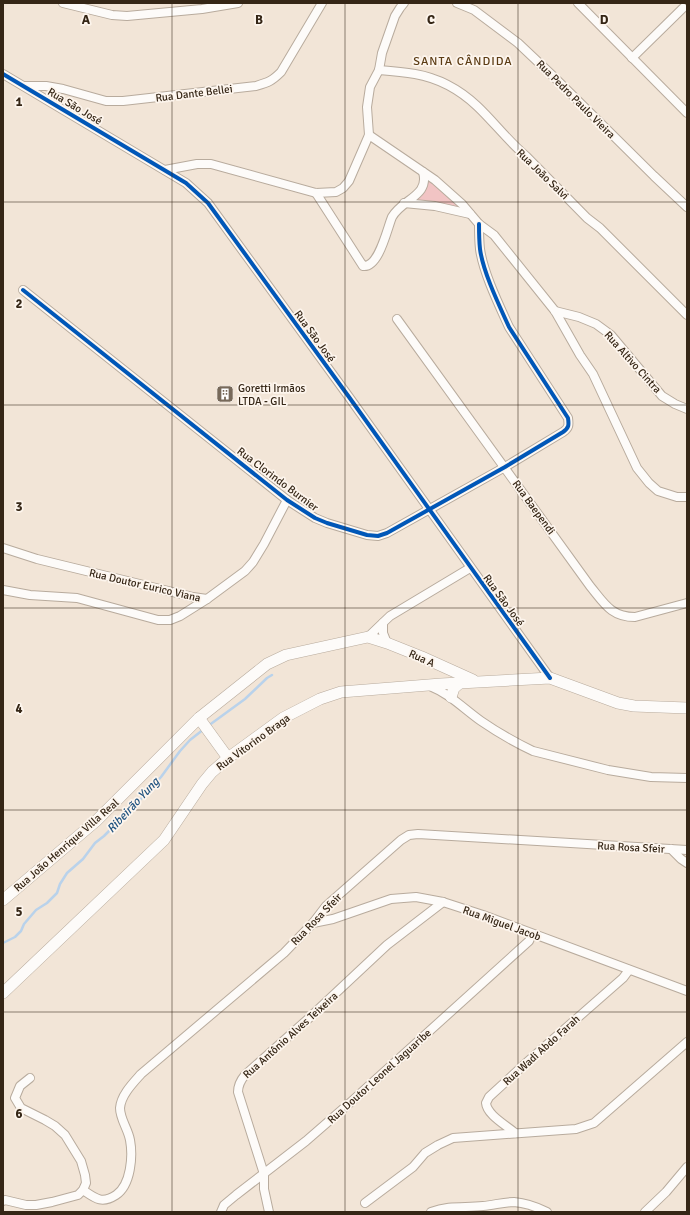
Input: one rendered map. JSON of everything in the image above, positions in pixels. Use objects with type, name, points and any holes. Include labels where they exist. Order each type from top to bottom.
[{"type":"main road","name":"Rua A","points":[[368,637],[387,642],[475,681]]},
{"type":"main road","name":"Rua João Henrique Villa Real","points":[[3,900],[96,821],[201,720],[267,664],[286,655],[368,637]]},
{"type":"main road","points":[[441,684],[444,667]]},
{"type":"main road","name":"Rua Vitorino Braga","points":[[3,993],[164,840],[202,784],[212,772],[228,758],[284,718],[320,699],[341,692],[475,681],[550,678],[618,702],[634,706],[687,708]]},
{"type":"main road","points":[[451,697],[454,688],[461,682]]},
{"type":"main road","points":[[201,720],[228,758]]},
{"type":"street","points":[[63,3],[112,15],[127,16],[202,9],[238,3]]},
{"type":"street","name":"Rua Dante Bellei","points":[[24,86],[46,86],[63,89],[106,101],[124,101],[256,86],[267,83],[274,80],[281,72],[322,3]]},
{"type":"street","points":[[165,170],[197,164],[211,164],[316,193],[336,192],[343,188],[350,181],[370,135],[367,107],[370,87],[379,70],[382,53],[395,16],[404,3]]},
{"type":"street","name":"Rua Pedro Paulo Vieira","points":[[457,3],[472,6],[518,43],[561,83],[687,207]]},
{"type":"street","points":[[578,3],[687,113]]},
{"type":"street","points":[[632,58],[682,8]]},
{"type":"street","name":"Rua João Salvi","points":[[379,70],[415,74],[439,81],[459,92],[476,105],[516,148],[526,156],[587,218],[600,228],[687,315]]},
{"type":"street","name":"Rua São José","points":[[3,74],[186,183],[208,203],[550,678]]},
{"type":"street","points":[[370,135],[441,185],[472,214],[479,224],[494,236],[554,311],[593,374],[637,468],[658,491],[678,497],[687,497]]},
{"type":"street","points":[[316,193],[363,266],[367,266],[370,265],[379,253],[393,216],[398,208],[418,194],[424,187],[425,178],[423,172]]},
{"type":"street","points":[[404,203],[435,206],[472,214]]},
{"type":"street","name":"Rua Clorindo Burnier","points":[[23,290],[287,500],[315,518],[327,523],[367,535],[378,536],[387,533],[505,467],[568,429],[568,418],[509,327],[502,312],[485,269],[480,249],[479,224]]},
{"type":"street","name":"Rua Altivo Cintra","points":[[554,311],[579,317],[596,324],[611,335],[662,396],[687,409]]},
{"type":"street","name":"Rua Baependi","points":[[397,319],[590,586],[609,609],[618,615],[635,617],[687,603]]},
{"type":"street","name":"Rua Doutor Eurico Viana","points":[[3,548],[65,566],[193,597],[207,599],[245,571],[253,562],[287,500]]},
{"type":"street","points":[[368,637],[390,616],[470,568]]},
{"type":"street","points":[[3,590],[30,595],[77,598],[158,620],[170,620],[180,616],[207,599]]},
{"type":"street","points":[[383,623],[383,633],[387,642]]},
{"type":"street","points":[[441,684],[451,697]]},
{"type":"street","points":[[428,685],[451,697],[482,722],[533,751],[608,770],[651,777],[687,778]]},
{"type":"street","name":"Rua Rosa Sfeir","points":[[84,1190],[97,1199],[106,1200],[117,1194],[125,1185],[129,1172],[131,1156],[130,1139],[121,1117],[120,1108],[122,1098],[141,1074],[284,953],[314,924],[326,906],[401,840],[409,835],[418,834],[687,850]]},
{"type":"street","points":[[672,849],[687,863]]},
{"type":"street","name":"Rua Miguel Jacob","points":[[314,924],[391,900],[404,897],[416,897],[443,902],[687,991]]},
{"type":"street","name":"Rua Antônio Alves Teixeira","points":[[268,1212],[264,1189],[264,1174],[238,1092],[240,1081],[387,945],[443,902]]},
{"type":"street","name":"Rua Doutor Leonel Jaguaribe","points":[[221,1212],[224,1206],[236,1195],[306,1141],[352,1101],[529,941],[532,934]]},
{"type":"street","name":"Rua Wadi Abdo Farah","points":[[515,1133],[486,1108],[486,1103],[489,1097],[623,978],[629,970]]},
{"type":"street","points":[[365,1203],[413,1167],[425,1153],[453,1138],[576,1128],[594,1123],[687,1042]]},
{"type":"street","points":[[3,1201],[5,1200],[26,1205],[36,1205],[72,1197],[84,1190],[86,1183],[81,1161],[65,1135],[55,1126],[20,1108],[15,1098],[20,1086],[30,1078]]},
{"type":"street","points":[[645,1212],[666,1192],[687,1167]]},
{"type":"street","points":[[431,1212],[441,1208],[454,1206],[467,1207],[515,1202],[532,1205],[547,1212]]},
{"type":"shaded area","points":[[428,179],[463,209],[417,201],[415,198]]},
{"type":"waterway","name":"Ribeirão Yung","points":[[208,726],[245,699],[272,675]]},
{"type":"waterway","name":"Ribeirão Yung","points":[[3,943],[15,937],[36,910],[47,903],[57,893],[60,884],[67,873],[83,859],[95,843],[140,800],[161,777],[180,751],[190,740],[204,729]]},
{"type":"cycle path","points":[[3,74],[186,183],[208,203],[550,678]]},
{"type":"cycle path","points":[[23,290],[287,500],[315,518],[327,523],[367,535],[378,536],[387,533],[505,467],[563,432],[568,426],[568,418],[509,327],[496,299],[484,268],[480,246],[479,224]]},
{"type":"place","name":"Goretti Irmãos LTDA - GIL","points":[[225,394]]},
{"type":"district","name":"SANTA CÂNDIDA","points":[[463,61]]}]
